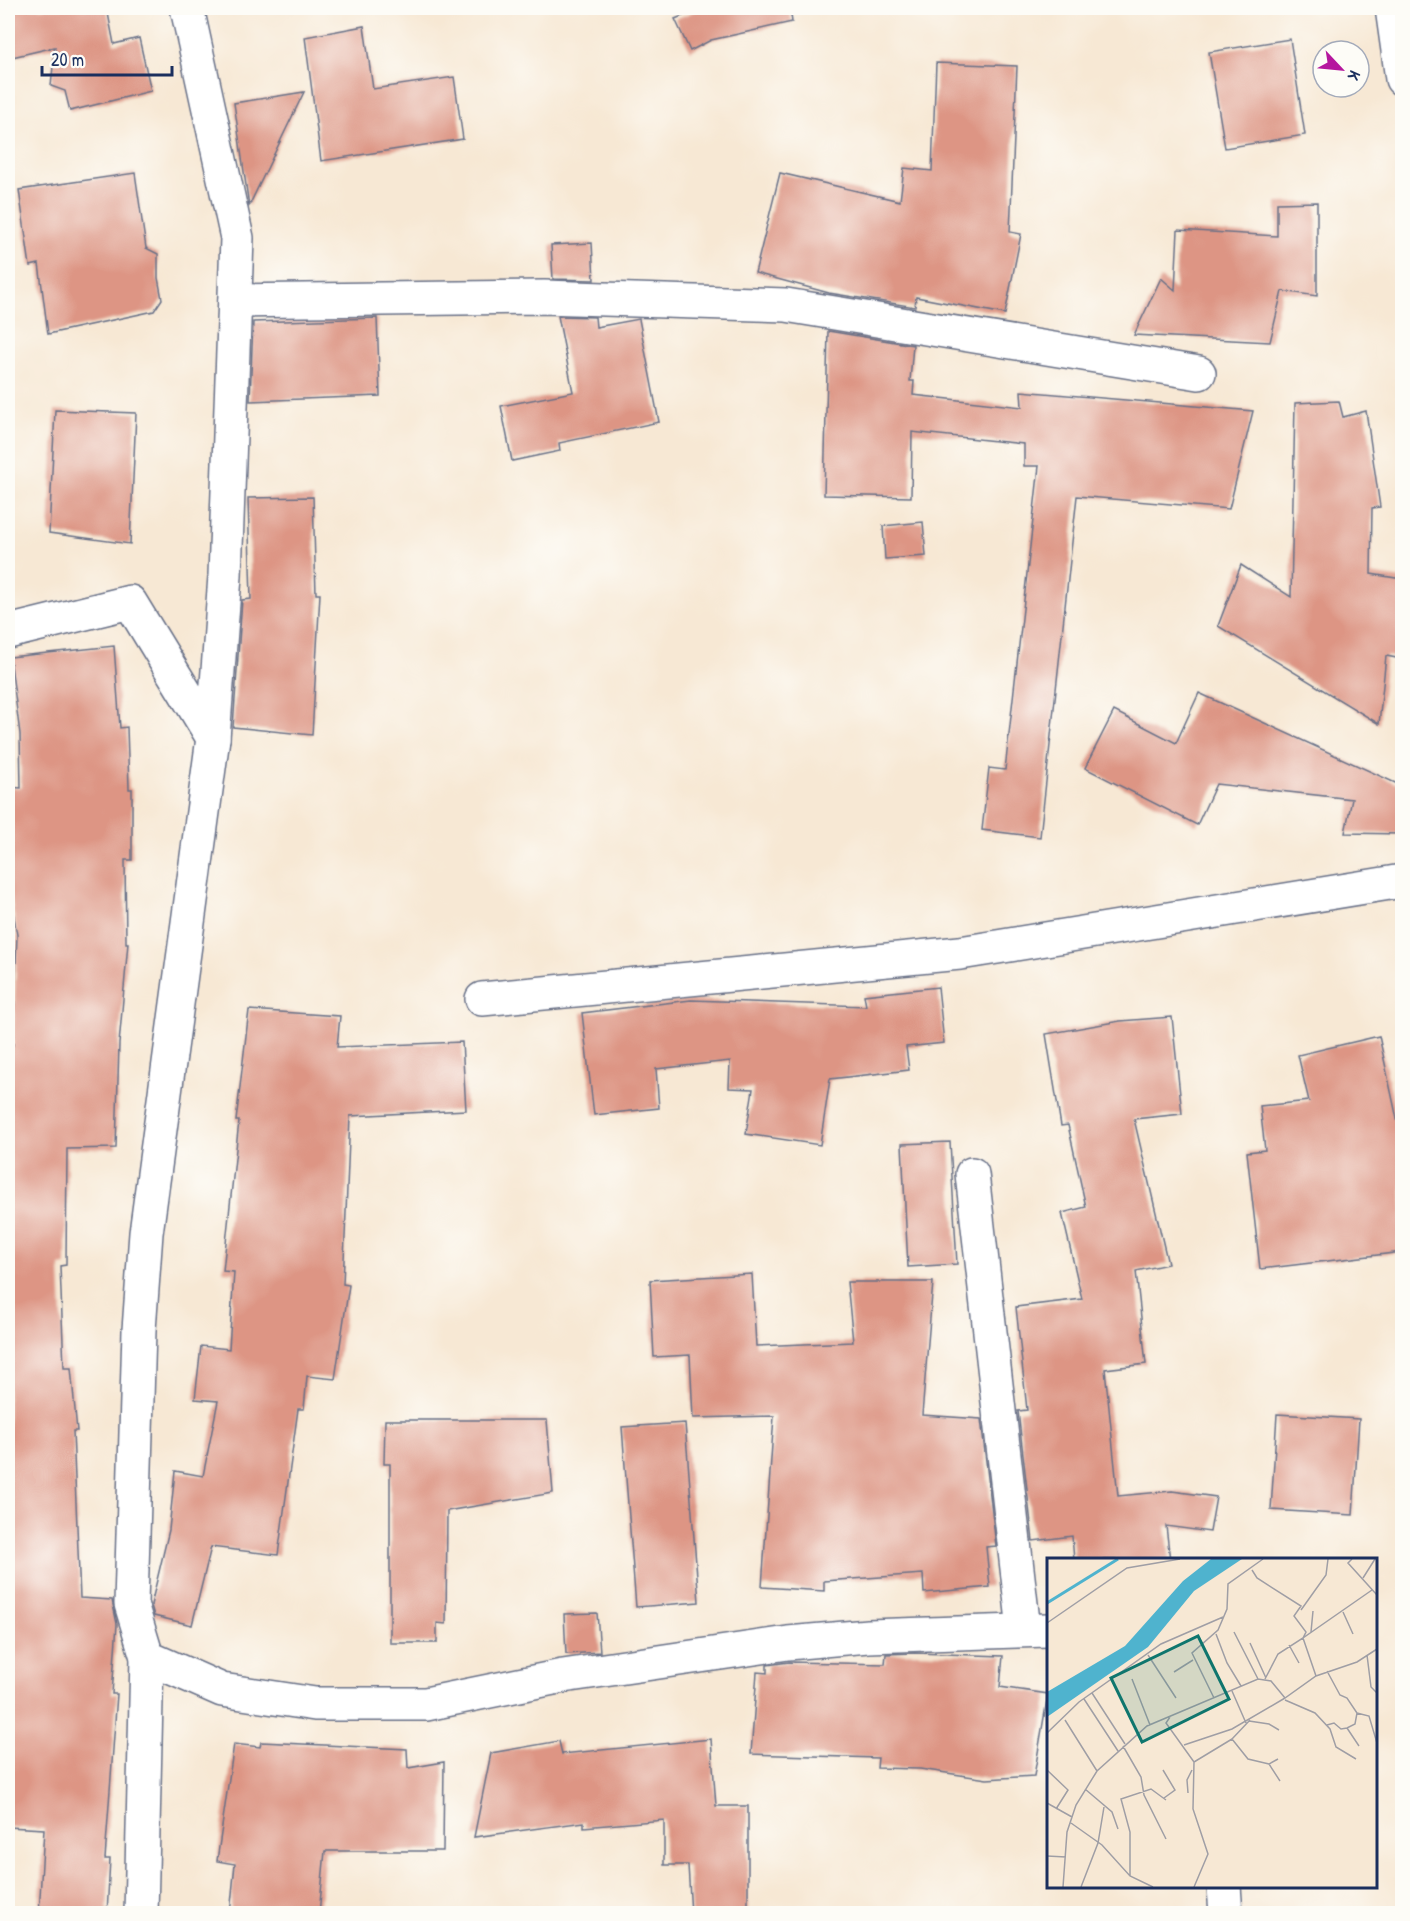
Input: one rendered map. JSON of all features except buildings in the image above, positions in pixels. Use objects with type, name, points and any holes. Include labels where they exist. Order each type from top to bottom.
[{"type":"street","points":[[141,1914],[147,1657],[131,1604],[139,1330],[146,1233],[213,738],[225,576],[237,238],[187,8]]},
{"type":"street","points":[[1392,8],[1402,79]]},
{"type":"street","points":[[235,301],[544,297],[786,305],[1199,373]]},
{"type":"street","points":[[8,632],[130,602],[213,738]]},
{"type":"street","points":[[482,999],[960,953],[1402,881]]},
{"type":"street","points":[[147,1657],[222,1690],[315,1704],[426,1704],[563,1676],[788,1643],[868,1636],[1036,1630],[972,1174]]},
{"type":"street","points":[[1224,1888],[1226,1914]]}]
